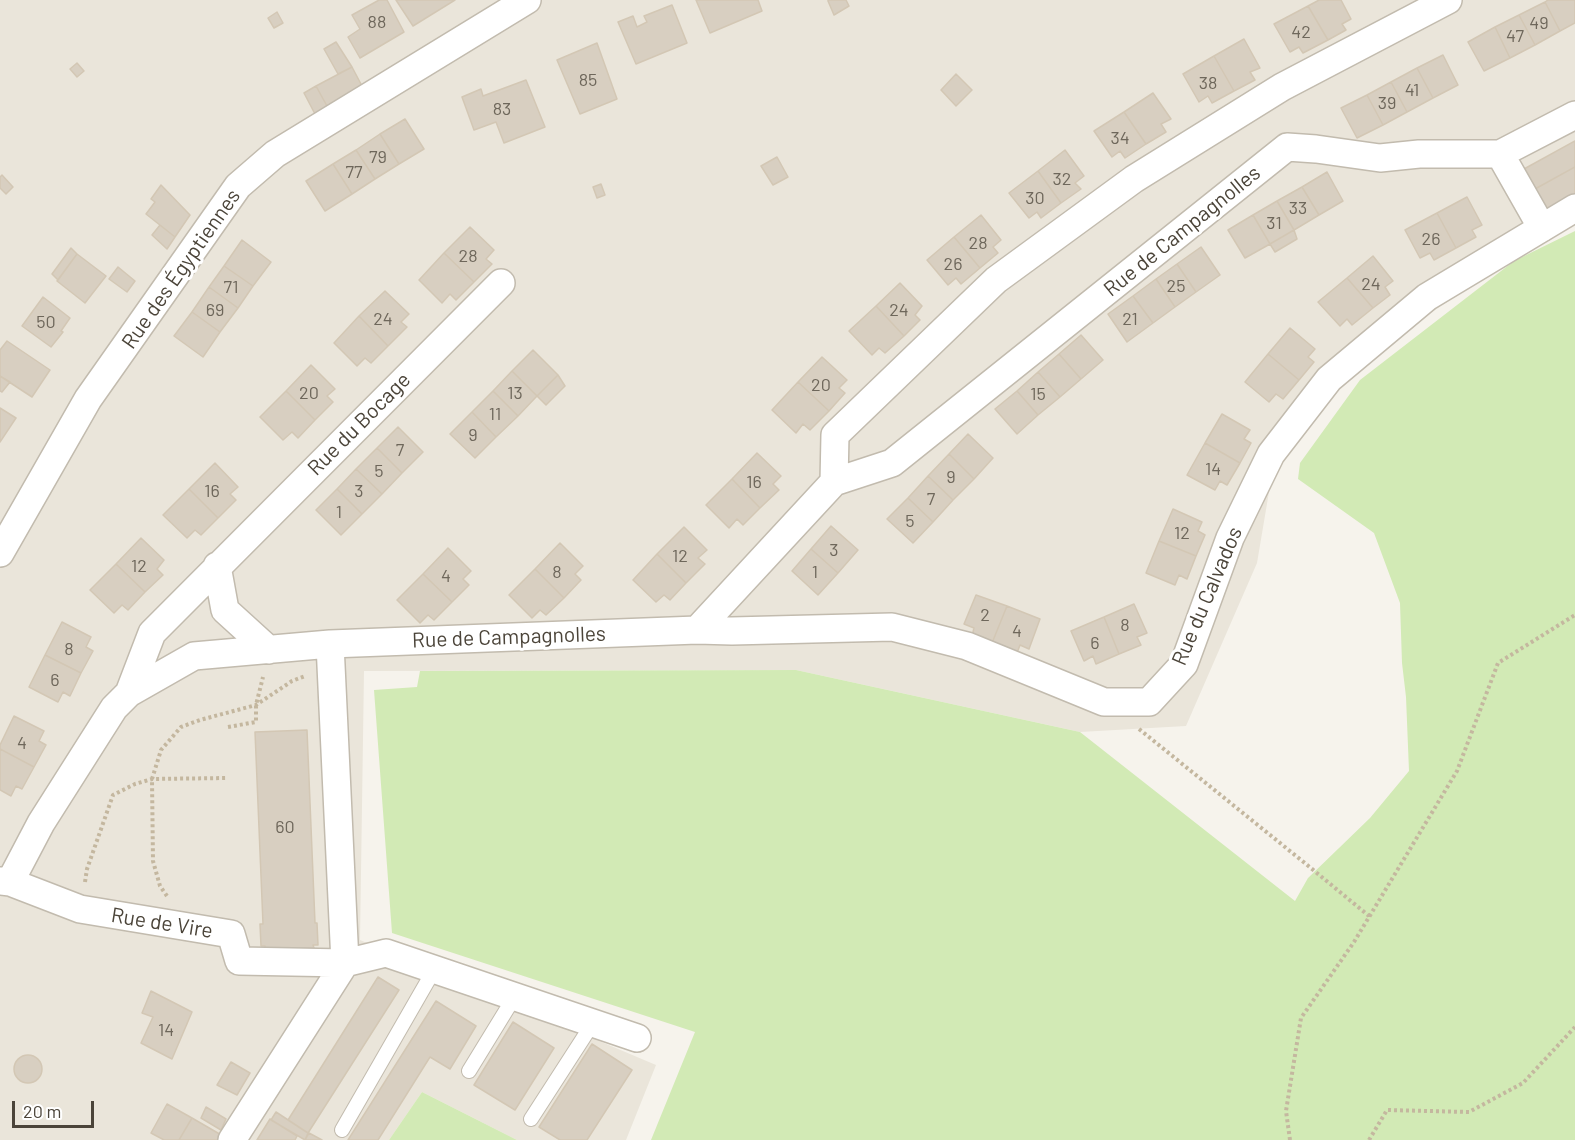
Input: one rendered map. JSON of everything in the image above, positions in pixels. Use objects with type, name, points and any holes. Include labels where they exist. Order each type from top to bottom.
[{"type":"street","name":"Rue des Égyptiennes","points":[[0,553],[88,399],[238,186],[275,154],[527,0]]},
{"type":"street","points":[[698,630],[834,482],[835,435],[996,280],[1134,179],[1272,93],[1448,0]]},
{"type":"street","name":"Rue de Campagnolles","points":[[834,482],[892,464],[1287,147],[1380,158],[1419,154],[1500,154],[1575,116]]},
{"type":"street","points":[[1500,154],[1542,228]]},
{"type":"street","name":"Rue du Calvados","points":[[698,630],[892,627],[967,646],[1104,702],[1149,702],[1184,664],[1230,538],[1271,454],[1329,379],[1427,297],[1575,208]]},
{"type":"street","name":"Rue du Bocage","points":[[5,882],[114,708],[129,693],[152,633],[501,283]]},
{"type":"street","points":[[217,566],[225,610],[269,650]]},
{"type":"street","name":"Rue de Campagnolles","points":[[129,693],[194,656],[269,650],[330,654],[698,630]]},
{"type":"street","points":[[232,1140],[345,963],[330,654]]},
{"type":"street","name":"Rue de Vire","points":[[5,882],[80,909],[231,934],[239,961],[345,963],[386,953],[637,1038]]},
{"type":"lane","points":[[342,1130],[434,970]]},
{"type":"lane","points":[[469,1071],[515,996]]},
{"type":"lane","points":[[531,1119],[593,1023]]},
{"type":"path","points":[[1290,1140],[1286,1111],[1301,1018],[1354,942],[1457,771],[1498,663],[1575,615]]},
{"type":"path","points":[[228,727],[256,722],[256,705],[269,650]]},
{"type":"path","points":[[173,924],[173,905],[160,886],[153,861],[152,779],[161,750],[181,728],[200,720],[256,705],[330,654]]},
{"type":"path","points":[[1104,702],[1369,916]]},
{"type":"path","points":[[80,909],[87,869],[113,795],[135,784],[152,779],[226,778]]},
{"type":"path","points":[[1369,1140],[1387,1110],[1469,1112],[1522,1083],[1575,1027]]},
{"type":"shaded area","points":[[0,0],[1575,0],[1575,224],[1532,247],[1418,321],[1325,395],[1271,480],[1257,563],[1186,726],[1080,732],[796,670],[364,671],[360,940],[656,1065],[626,1140],[517,1140],[422,1092],[389,1140],[0,1140]]},
{"type":"green space","points":[[1575,231],[1575,1140],[651,1140],[695,1032],[392,933],[374,690],[417,687],[420,671],[796,670],[1080,732],[1295,901],[1308,878],[1370,818],[1409,771],[1400,603],[1374,533],[1298,479],[1300,463],[1360,380],[1514,261]]},
{"type":"green space","points":[[422,1092],[517,1140],[389,1140]]},
{"type":"building","points":[[379,0],[387,0],[404,32],[360,58],[348,37],[360,29],[352,15]]},
{"type":"building","points":[[396,0],[455,0],[413,26]]},
{"type":"building","points":[[696,0],[758,0],[762,11],[710,33]]},
{"type":"building","points":[[828,0],[846,0],[849,6],[834,15]]},
{"type":"building","points":[[1319,0],[1341,0],[1351,19],[1342,24],[1346,30],[1328,40],[1308,6]]},
{"type":"building","points":[[1575,0],[1575,23],[1560,31],[1545,2]]},
{"type":"building","points":[[1545,2],[1560,31],[1535,45],[1519,15]]},
{"type":"building","points":[[672,5],[687,43],[636,64],[618,22],[633,16],[637,27],[647,22],[644,16]]},
{"type":"building","points":[[1308,6],[1328,40],[1303,53],[1299,47],[1290,52],[1274,24]]},
{"type":"building","points":[[277,12],[283,23],[274,28],[268,18]]},
{"type":"building","points":[[1519,15],[1535,45],[1510,58],[1495,27]]},
{"type":"building","points":[[1495,27],[1510,58],[1484,71],[1468,42]]},
{"type":"building","points":[[1244,39],[1260,68],[1250,72],[1255,80],[1234,91],[1214,56]]},
{"type":"building","points":[[336,42],[352,67],[338,74],[324,49]]},
{"type":"building","points":[[597,43],[617,99],[580,114],[557,60]]},
{"type":"building","points":[[1443,55],[1458,85],[1433,98],[1417,68]]},
{"type":"building","points":[[1214,56],[1234,91],[1212,103],[1208,96],[1199,102],[1183,74]]},
{"type":"building","points":[[77,63],[84,71],[77,77],[70,69]]},
{"type":"building","points":[[352,67],[362,86],[327,106],[316,86]]},
{"type":"building","points":[[1417,68],[1433,98],[1407,112],[1391,82]]},
{"type":"building","points":[[956,74],[972,90],[956,106],[941,90]]},
{"type":"building","points":[[526,80],[545,127],[504,143],[496,122],[474,130],[462,97],[481,89],[483,96]]},
{"type":"building","points":[[1391,82],[1407,112],[1383,125],[1367,95]]},
{"type":"building","points":[[316,86],[327,106],[315,114],[304,93]]},
{"type":"building","points":[[1153,93],[1171,119],[1161,124],[1166,132],[1146,144],[1124,112]]},
{"type":"building","points":[[1367,95],[1383,125],[1357,138],[1341,108]]},
{"type":"building","points":[[1124,112],[1146,144],[1125,158],[1120,151],[1112,157],[1094,131]]},
{"type":"building","points":[[405,119],[424,149],[399,164],[380,134]]},
{"type":"building","points":[[380,134],[399,164],[375,179],[356,150]]},
{"type":"building","points":[[1575,141],[1575,167],[1535,189],[1524,169]]},
{"type":"building","points":[[356,150],[375,179],[352,194],[333,164]]},
{"type":"building","points":[[1065,150],[1084,176],[1075,183],[1081,189],[1061,203],[1038,171]]},
{"type":"building","points":[[777,157],[788,177],[773,185],[761,166]]},
{"type":"building","points":[[333,164],[352,194],[325,211],[306,181]]},
{"type":"building","points":[[1575,167],[1575,196],[1548,211],[1535,189]]},
{"type":"building","points":[[1038,171],[1061,203],[1041,218],[1037,212],[1029,218],[1009,193]]},
{"type":"building","points":[[1327,172],[1343,201],[1319,215],[1302,187]]},
{"type":"building","points":[[2,175],[13,187],[6,194],[0,188]]},
{"type":"building","points":[[601,184],[605,195],[597,198],[593,187]]},
{"type":"building","points":[[161,185],[190,215],[175,237],[146,214],[155,202],[151,199]]},
{"type":"building","points":[[1302,187],[1319,215],[1294,230],[1277,201]]},
{"type":"building","points":[[1467,197],[1482,225],[1472,230],[1476,237],[1456,248],[1437,213]]},
{"type":"building","points":[[1277,201],[1294,230],[1270,244],[1253,215]]},
{"type":"building","points":[[1437,213],[1456,248],[1434,260],[1430,253],[1420,258],[1405,230]]},
{"type":"building","points":[[981,215],[1001,240],[993,247],[998,253],[980,268],[954,237]]},
{"type":"building","points":[[1253,215],[1270,244],[1245,258],[1228,230]]},
{"type":"building","points":[[160,225],[175,237],[167,249],[152,235]]},
{"type":"building","points":[[470,227],[494,250],[486,259],[492,264],[474,282],[444,253]]},
{"type":"building","points":[[1294,230],[1297,239],[1275,252],[1270,244]]},
{"type":"building","points":[[954,237],[980,268],[961,284],[956,278],[948,285],[927,260]]},
{"type":"building","points":[[242,240],[271,262],[253,286],[224,266]]},
{"type":"building","points":[[1201,247],[1220,275],[1196,292],[1177,264]]},
{"type":"building","points":[[71,248],[77,254],[58,280],[52,274]]},
{"type":"building","points":[[444,253],[474,282],[456,300],[450,294],[442,303],[419,280]]},
{"type":"building","points":[[77,254],[106,276],[85,303],[57,281]]},
{"type":"building","points":[[1373,256],[1393,281],[1385,287],[1390,295],[1373,308],[1347,278]]},
{"type":"building","points":[[1177,264],[1196,292],[1175,307],[1156,279]]},
{"type":"building","points":[[224,266],[253,286],[238,308],[209,287]]},
{"type":"building","points":[[118,267],[135,281],[127,292],[109,279]]},
{"type":"building","points":[[1347,278],[1373,308],[1352,325],[1347,319],[1340,326],[1318,302]]},
{"type":"building","points":[[1156,279],[1175,307],[1153,323],[1133,296]]},
{"type":"building","points":[[900,283],[922,306],[915,315],[920,320],[904,336],[876,306]]},
{"type":"building","points":[[209,287],[238,308],[220,332],[192,312]]},
{"type":"building","points":[[385,291],[409,314],[401,322],[407,327],[388,346],[359,316]]},
{"type":"building","points":[[1133,296],[1153,323],[1127,342],[1108,314]]},
{"type":"building","points":[[43,297],[70,318],[61,331],[63,332],[51,347],[22,326]]},
{"type":"building","points":[[876,306],[904,336],[885,353],[879,348],[872,355],[849,331]]},
{"type":"building","points":[[192,312],[220,332],[203,357],[174,336]]},
{"type":"building","points":[[359,316],[388,346],[371,363],[365,358],[357,366],[334,343]]},
{"type":"building","points":[[1290,328],[1315,349],[1308,357],[1314,362],[1299,380],[1268,354]]},
{"type":"building","points":[[1081,335],[1103,360],[1081,379],[1059,354]]},
{"type":"building","points":[[7,341],[50,370],[32,397],[0,376],[0,350]]},
{"type":"building","points":[[533,350],[558,375],[537,396],[512,371]]},
{"type":"building","points":[[1059,354],[1081,379],[1060,397],[1038,372]]},
{"type":"building","points":[[1268,354],[1299,380],[1283,399],[1276,394],[1269,402],[1245,382]]},
{"type":"building","points":[[822,357],[847,380],[839,388],[845,393],[829,411],[798,382]]},
{"type":"building","points":[[311,365],[335,389],[327,396],[333,402],[315,420],[286,391]]},
{"type":"building","points":[[512,371],[537,396],[518,416],[493,391]]},
{"type":"building","points":[[1038,372],[1060,397],[1038,415],[1017,391]]},
{"type":"building","points":[[558,375],[565,386],[546,405],[537,396]]},
{"type":"building","points":[[0,376],[10,382],[2,392],[0,391]]},
{"type":"building","points":[[798,382],[829,411],[810,430],[803,424],[796,433],[772,410]]},
{"type":"building","points":[[286,391],[315,420],[298,438],[292,432],[283,440],[260,417]]},
{"type":"building","points":[[493,391],[518,416],[496,437],[472,412]]},
{"type":"building","points":[[1017,391],[1038,415],[1017,434],[995,409]]},
{"type":"building","points":[[0,408],[16,418],[0,442]]},
{"type":"building","points":[[472,412],[496,437],[475,458],[450,434]]},
{"type":"building","points":[[1222,414],[1250,430],[1244,439],[1251,443],[1240,463],[1205,443]]},
{"type":"building","points":[[398,427],[423,452],[402,473],[377,448]]},
{"type":"building","points":[[968,434],[993,458],[974,479],[949,454]]},
{"type":"building","points":[[1205,443],[1240,463],[1227,485],[1220,481],[1215,490],[1187,475]]},
{"type":"building","points":[[377,448],[402,473],[382,494],[356,469]]},
{"type":"building","points":[[757,453],[781,476],[773,484],[779,490],[760,508],[732,479]]},
{"type":"building","points":[[949,454],[974,479],[953,500],[928,476]]},
{"type":"building","points":[[215,463],[238,487],[230,494],[236,500],[218,518],[189,489]]},
{"type":"building","points":[[356,469],[382,494],[362,514],[337,489]]},
{"type":"building","points":[[928,476],[953,500],[933,522],[908,498]]},
{"type":"building","points":[[732,479],[760,508],[743,525],[737,519],[729,528],[706,505]]},
{"type":"building","points":[[189,489],[218,518],[201,535],[195,530],[187,538],[163,515]]},
{"type":"building","points":[[337,489],[362,514],[341,535],[316,510]]},
{"type":"building","points":[[908,498],[933,522],[913,543],[887,519]]},
{"type":"building","points":[[1173,509],[1202,522],[1198,531],[1205,535],[1196,556],[1159,541]]},
{"type":"building","points":[[831,526],[858,550],[838,573],[811,549]]},
{"type":"building","points":[[684,527],[707,550],[698,558],[705,564],[686,583],[657,554]]},
{"type":"building","points":[[141,538],[164,560],[157,569],[163,575],[145,592],[116,564]]},
{"type":"building","points":[[1159,541],[1196,556],[1187,579],[1179,575],[1175,585],[1146,573]]},
{"type":"building","points":[[560,543],[583,566],[575,574],[581,580],[564,598],[535,569]]},
{"type":"building","points":[[448,548],[471,571],[463,579],[469,585],[452,602],[423,574]]},
{"type":"building","points":[[811,549],[838,573],[818,595],[792,571]]},
{"type":"building","points":[[657,554],[686,583],[670,600],[664,595],[656,602],[633,580]]},
{"type":"building","points":[[116,564],[145,592],[128,610],[122,605],[114,613],[90,590]]},
{"type":"building","points":[[535,569],[564,598],[546,615],[540,610],[532,618],[509,595]]},
{"type":"building","points":[[423,574],[452,602],[434,620],[428,615],[420,623],[397,600]]},
{"type":"building","points":[[976,595],[1007,606],[992,643],[972,636],[974,628],[964,624]]},
{"type":"building","points":[[1134,604],[1147,633],[1137,637],[1141,645],[1119,654],[1104,617]]},
{"type":"building","points":[[1007,606],[1040,619],[1029,649],[1020,645],[1017,653],[992,643]]},
{"type":"building","points":[[1104,617],[1119,654],[1096,664],[1093,656],[1084,661],[1071,631]]},
{"type":"building","points":[[62,622],[91,637],[86,647],[93,651],[81,673],[45,655]]},
{"type":"building","points":[[45,655],[81,673],[70,696],[63,692],[58,702],[29,687]]},
{"type":"building","points":[[14,716],[44,731],[39,741],[46,745],[34,767],[0,749]]},
{"type":"building","points":[[307,730],[315,923],[317,923],[318,945],[313,945],[314,948],[265,950],[265,946],[261,946],[260,924],[263,924],[255,732]]},
{"type":"building","points":[[0,749],[34,767],[22,789],[16,786],[11,796],[0,790]]},
{"type":"building","points":[[378,977],[399,990],[308,1133],[288,1120]]},
{"type":"building","points":[[151,991],[192,1012],[172,1059],[141,1043],[153,1017],[142,1013]]},
{"type":"building","points":[[436,1001],[476,1026],[450,1069],[430,1057],[378,1140],[348,1140]]},
{"type":"building","points":[[513,1022],[554,1048],[515,1110],[474,1085]]},
{"type":"building","points":[[592,1044],[632,1070],[587,1140],[560,1140],[539,1127]]},
{"type":"building","points":[[28,1055],[38,1059],[42,1069],[38,1079],[28,1083],[18,1079],[14,1069],[18,1059]]},
{"type":"building","points":[[231,1062],[250,1073],[237,1095],[217,1085]]},
{"type":"building","points":[[167,1104],[192,1118],[179,1140],[164,1140],[151,1133]]},
{"type":"building","points":[[206,1107],[226,1119],[221,1130],[201,1118]]},
{"type":"building","points":[[276,1112],[308,1133],[305,1140],[271,1120]]},
{"type":"building","points":[[192,1118],[223,1136],[221,1140],[179,1140]]},
{"type":"building","points":[[270,1119],[297,1136],[295,1140],[257,1140]]},
{"type":"building","points":[[309,1133],[322,1140],[305,1140]]}]
